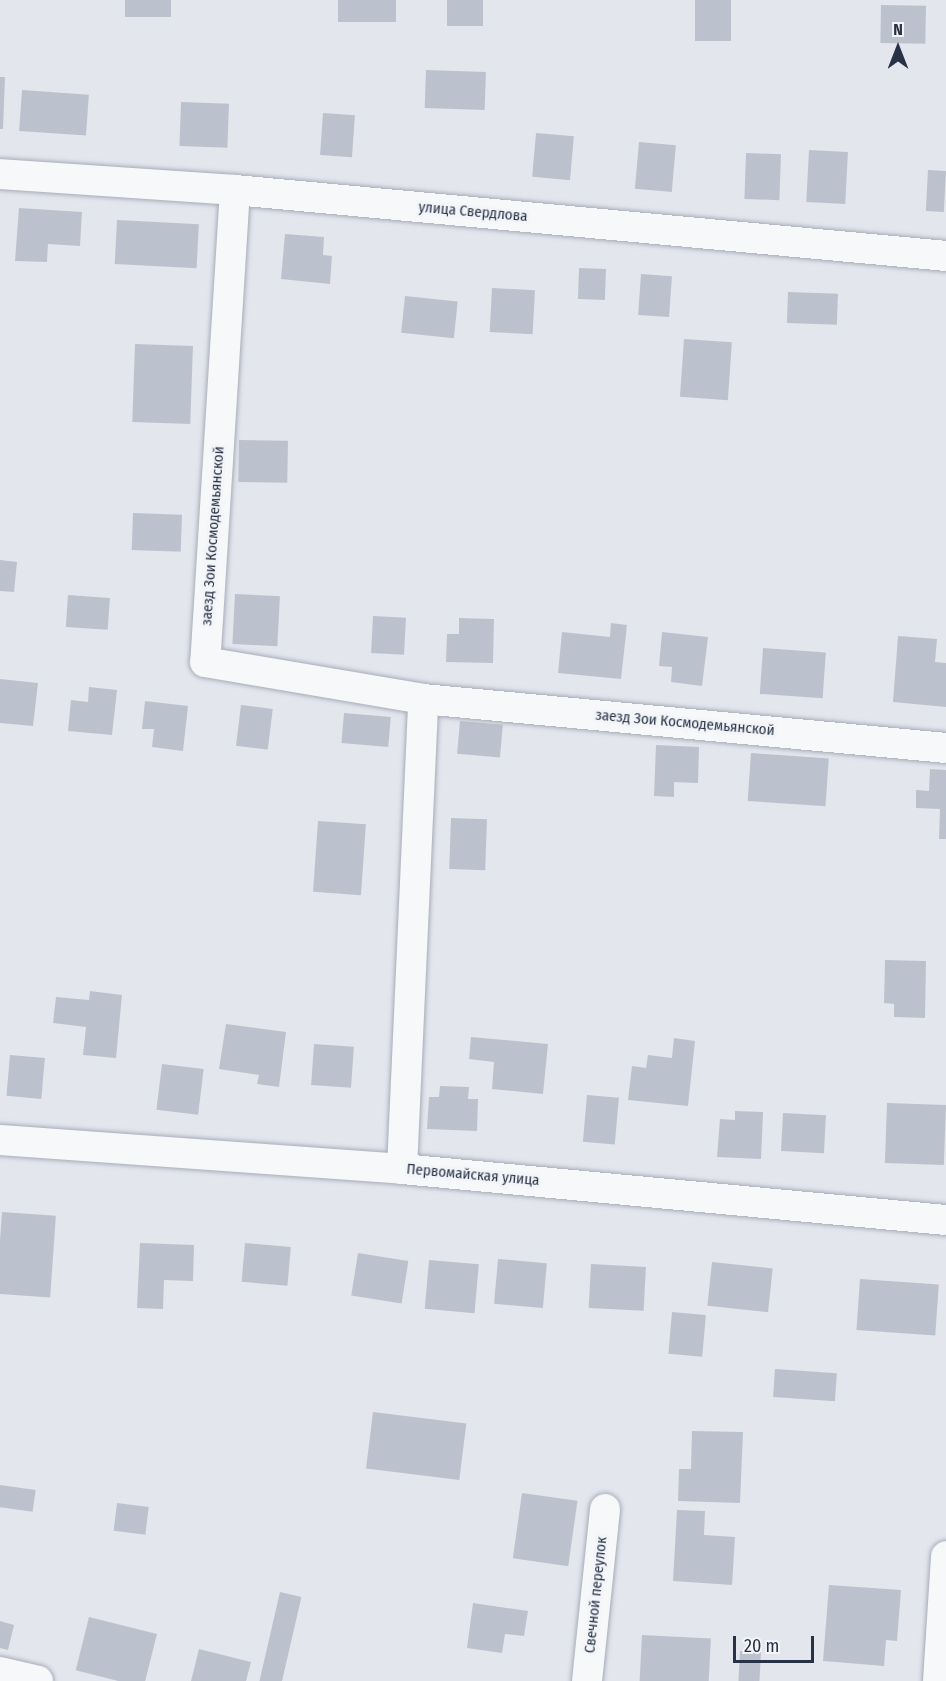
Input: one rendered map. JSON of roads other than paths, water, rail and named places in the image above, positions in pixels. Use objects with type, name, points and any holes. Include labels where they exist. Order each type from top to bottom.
[{"type":"street","name":"улица Свердлова","points":[[0,174],[235,190],[946,256]]},
{"type":"street","name":"заезд Зои Космодемьянской","points":[[235,190],[206,662],[423,699],[946,748]]},
{"type":"street","points":[[402,1169],[423,699]]},
{"type":"street","name":"Первомайская улица","points":[[0,1140],[402,1169],[946,1220]]},
{"type":"street","name":"Свечной переулок","points":[[587,1681],[605,1509]]},
{"type":"street","points":[[938,1681],[946,1556]]}]
